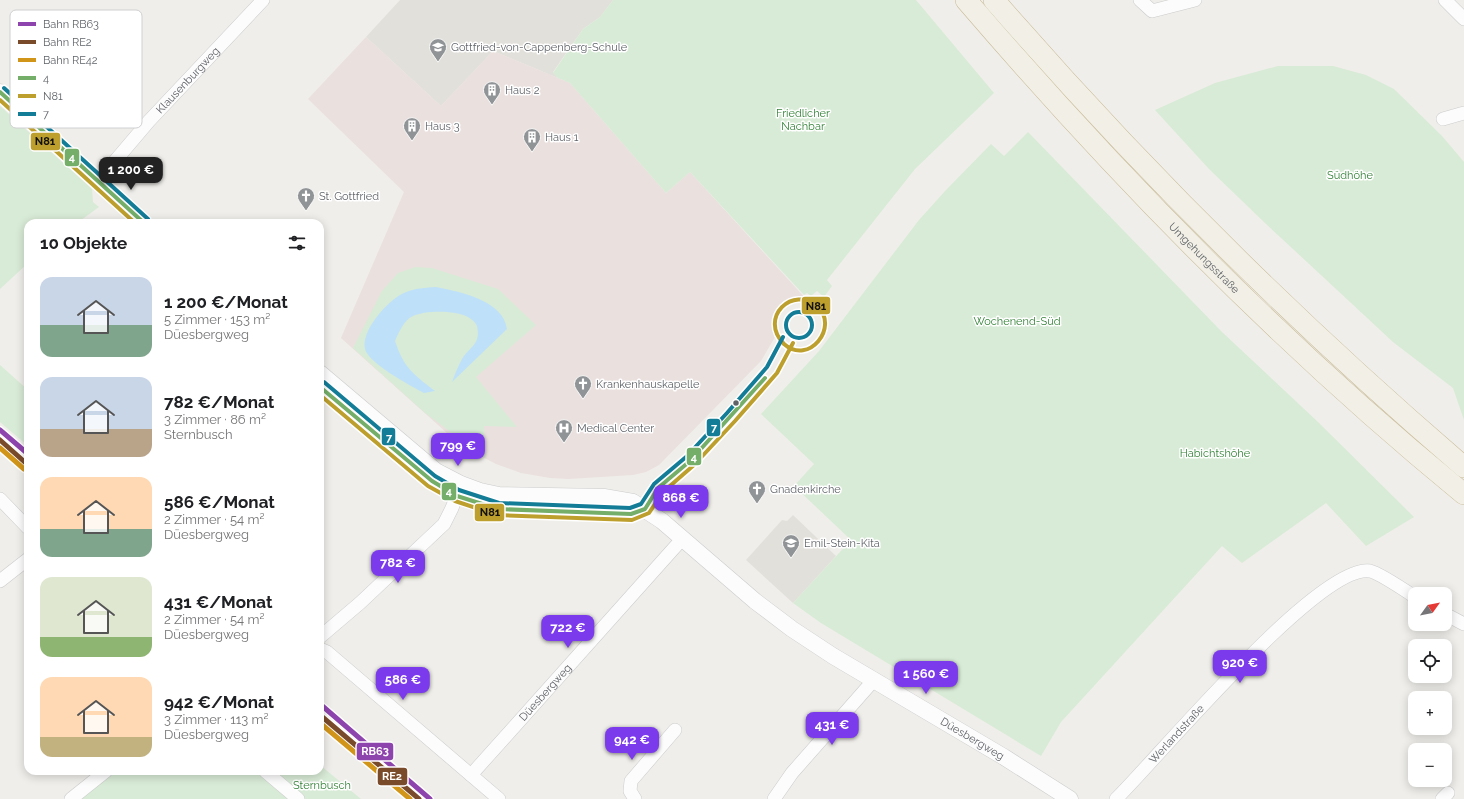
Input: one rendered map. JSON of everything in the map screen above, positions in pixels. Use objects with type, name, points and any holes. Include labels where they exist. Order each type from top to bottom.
[{"type":"highway","name":"Umgehungsstraße","points":[[966,0],[1091,139],[1231,283],[1329,376],[1464,494]]},
{"type":"highway","name":"Umgehungsstraße","points":[[994,0],[1098,116],[1230,253],[1364,380],[1464,467]]},
{"type":"street","name":"Klausenburgweg","points":[[98,181],[149,121],[263,0]]},
{"type":"street","points":[[1140,0],[1152,11],[1195,0]]},
{"type":"street","points":[[1445,0],[1464,19]]},
{"type":"street","points":[[0,92],[10,101]]},
{"type":"street","points":[[1443,119],[1464,113]]},
{"type":"street","points":[[40,128],[140,219]]},
{"type":"street","name":"Düesbergweg","points":[[324,376],[459,490]]},
{"type":"street","name":"Düesbergweg","points":[[324,390],[368,429],[432,481],[459,490],[498,509],[630,514],[645,509],[683,538],[768,611],[833,656],[1004,757],[1070,799]]},
{"type":"street","points":[[324,633],[360,602],[444,524],[459,490]]},
{"type":"street","points":[[0,499],[24,524]]},
{"type":"street","name":"Düesbergweg","points":[[471,775],[683,538]]},
{"type":"street","points":[[0,581],[24,562]]},
{"type":"street","name":"Werlandstraße","points":[[1116,799],[1231,675],[1275,631],[1318,595],[1355,573],[1370,571],[1408,592]]},
{"type":"street","points":[[1452,618],[1464,624]]},
{"type":"street","points":[[324,650],[328,652],[499,799]]},
{"type":"street","points":[[774,799],[792,773],[873,681]]},
{"type":"street","points":[[635,799],[630,791],[631,781],[674,730]]},
{"type":"street","points":[[71,799],[101,775]]},
{"type":"street","points":[[270,775],[298,799]]},
{"type":"shaded area","name":"Gottfried-von-Cappenberg-Schule","points":[[400,0],[613,0],[600,17],[583,29],[553,72],[558,78],[493,51],[441,106],[366,37]]},
{"type":"shaded area","points":[[366,37],[441,106],[493,51],[570,83],[666,193],[690,172],[807,300],[789,299],[776,310],[773,326],[775,337],[761,361],[659,465],[646,472],[633,475],[569,479],[550,478],[521,473],[496,464],[471,451],[447,433],[341,338],[404,192],[308,99]]},
{"type":"shaded area","name":"Emil-Stein-Kita","points":[[793,515],[836,556],[793,603],[746,560],[782,520],[787,521]]},
{"type":"green space","name":"Friedlicher Nachbar","points":[[613,0],[916,0],[994,93],[915,169],[827,280],[832,286],[824,297],[817,291],[811,296],[807,293],[804,295],[690,172],[666,193],[570,83],[558,78],[553,73],[583,29],[600,17]]},
{"type":"green space","name":"Südhöhe","points":[[1278,66],[1333,66],[1366,75],[1394,89],[1442,136],[1464,162],[1464,420],[1453,388],[1393,342],[1265,223],[1209,169],[1155,110],[1215,83]]},
{"type":"green space","points":[[0,106],[10,115],[10,128],[24,128],[92,189],[93,202],[99,207],[82,219],[24,219],[24,267],[0,289]]},
{"type":"green space","points":[[1028,132],[1222,332],[1317,421],[1414,517],[1366,546],[1326,503],[1242,563],[1222,546],[1061,722],[1041,756],[821,623],[793,603],[851,540],[794,486],[814,464],[761,414],[819,351],[919,220],[946,190],[991,144],[1004,156]]},
{"type":"green space","points":[[415,267],[432,268],[498,289],[536,325],[476,377],[517,427],[484,426],[485,458],[424,412],[353,348],[382,291],[398,273]]},
{"type":"green space","points":[[0,365],[24,386],[24,443],[0,422]]},
{"type":"green space","name":"Sternbusch","points":[[324,768],[361,799],[80,799],[110,775],[324,775]]},
{"type":"water","points":[[436,287],[468,295],[489,304],[498,311],[504,319],[507,329],[452,382],[462,359],[476,341],[478,332],[476,324],[466,316],[443,312],[419,314],[407,320],[395,341],[402,358],[410,370],[435,391],[424,393],[391,374],[374,361],[365,349],[365,342],[367,334],[376,318],[394,299],[413,290]]},
{"type":"rail line","name":"RB63","points":[[0,430],[24,451]]},
{"type":"rail line","name":"RE2","points":[[0,440],[24,461]]},
{"type":"rail line","name":"RE42","points":[[0,448],[24,469]]},
{"type":"rail line","name":"RB63","points":[[324,707],[430,799]]},
{"type":"rail line","name":"RE2","points":[[324,718],[419,799]]},
{"type":"rail line","name":"RE42","points":[[324,726],[410,799]]},
{"type":"transit line","name":"7","points":[[4,88],[10,93]]},
{"type":"transit line","name":"4","points":[[0,92],[10,101]]},
{"type":"transit line","name":"N81","points":[[0,100],[10,109]]},
{"type":"transit line","name":"N81","points":[[31,128],[131,219]]},
{"type":"transit line","name":"4","points":[[40,128],[140,219]]},
{"type":"transit line","name":"7","points":[[48,128],[148,219]]},
{"type":"transit line","name":"N81","points":[[798,299],[808,301],[818,307],[824,315],[825,324],[823,333],[818,341],[811,347],[803,350],[794,350],[784,344],[777,334],[775,324],[777,315],[782,307],[789,302],[798,299]]},
{"type":"transit line","name":"7","points":[[799,312],[808,316],[812,325],[808,334],[799,338],[790,334],[786,325],[790,316],[799,312]]},
{"type":"transit line","name":"7","points":[[324,382],[435,476],[459,490],[499,503],[630,508],[641,504],[654,484],[686,457],[727,413],[767,367],[783,337]]},
{"type":"transit line","name":"N81","points":[[324,398],[428,486],[455,501],[497,515],[632,520],[649,513],[663,492],[694,465],[735,421],[777,373],[793,343]]},
{"type":"transit line","name":"4","points":[[324,390],[432,481],[457,496],[498,509],[631,514],[645,509],[658,488],[690,461],[765,378]]},
{"type":"place","name":"Gottfried-von-Cappenberg-Schule","points":[[438,62]]},
{"type":"place","name":"Haus 2","points":[[492,105]]},
{"type":"place","name":"Haus 3","points":[[412,141]]},
{"type":"place","name":"Haus 1","points":[[532,152]]},
{"type":"place","name":"St. Gottfried","points":[[306,211]]},
{"type":"place","name":"Krankenhauskapelle","points":[[583,399]]},
{"type":"place","name":"Medical Center","points":[[564,443]]},
{"type":"place","name":"Gnadenkirche","points":[[757,504]]},
{"type":"place","name":"Emil-Stein-Kita","points":[[791,558]]},
{"type":"park label","name":"Wochenend-Süd","points":[[1017,321]]},
{"type":"park label","name":"Habichtshöhe","points":[[1215,453]]}]
